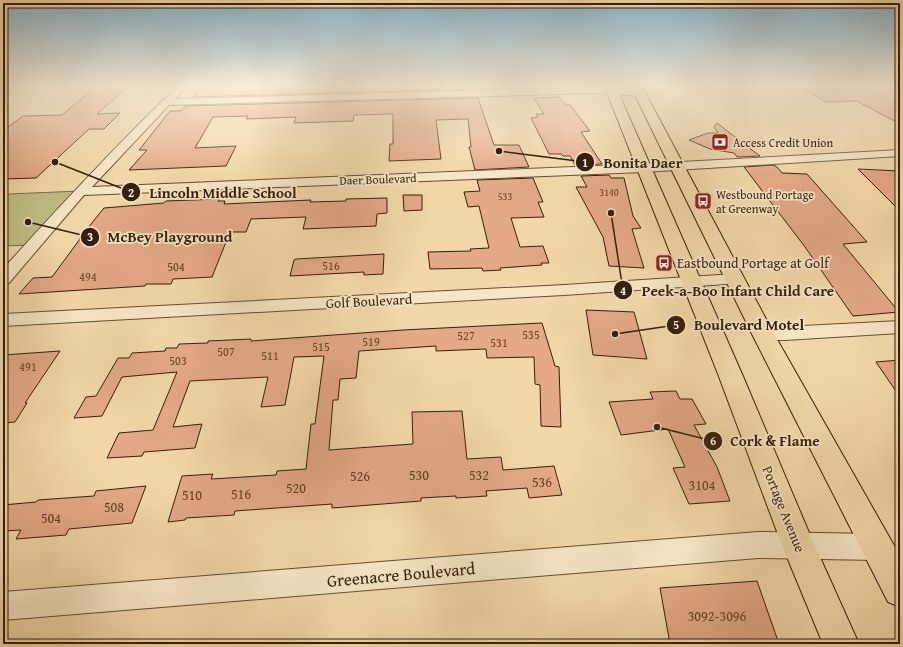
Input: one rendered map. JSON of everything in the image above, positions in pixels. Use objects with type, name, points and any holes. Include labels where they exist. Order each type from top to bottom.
[{"type":"highway","name":"Portage Avenue","points":[[619,115],[644,168],[692,282],[798,545],[841,644]]},
{"type":"highway","points":[[651,115],[763,334],[900,590]]},
{"type":"street","points":[[3,279],[80,191],[153,115]]},
{"type":"street","name":"Daer Boulevard","points":[[80,191],[644,168],[900,153]]},
{"type":"street","name":"Golf Boulevard","points":[[3,320],[735,279]]},
{"type":"street","points":[[763,334],[900,327]]},
{"type":"street","name":"Greenacre Boulevard","points":[[3,606],[758,545],[878,547]]},
{"type":"shaded area","points":[[80,191],[33,245],[3,246],[3,199],[9,194]]},
{"type":"building","points":[[118,115],[104,129],[89,129],[36,178],[3,179],[3,131],[23,116]]},
{"type":"building","points":[[167,115],[354,115],[353,121],[294,123],[296,117],[246,119],[248,116],[213,117],[195,148],[236,146],[226,166],[129,170],[147,150],[139,150]]},
{"type":"building","points":[[393,115],[484,115],[494,145],[519,145],[529,167],[475,170],[469,147],[471,147],[468,119],[436,120],[441,159],[389,161],[390,144],[393,144]]},
{"type":"building","points":[[537,115],[578,115],[590,131],[581,132],[602,164],[575,165],[570,156],[549,154],[531,118],[538,117]]},
{"type":"building","points":[[884,115],[900,115],[900,124]]},
{"type":"building","name":"Access Credit Union","points":[[717,123],[760,156],[737,157],[734,153],[710,149],[689,140],[708,133],[718,133],[714,127]]},
{"type":"building","points":[[773,165],[782,173],[807,174],[867,242],[843,244],[899,312],[853,316],[805,247],[744,167]]},
{"type":"building","points":[[858,169],[900,171],[900,211]]},
{"type":"building","points":[[609,175],[611,178],[624,178],[633,216],[641,228],[632,229],[644,268],[609,266],[603,237],[576,187],[587,187],[581,176]]},
{"type":"building","points":[[533,178],[543,202],[538,202],[544,217],[511,218],[520,247],[543,246],[549,263],[483,271],[482,268],[430,269],[428,252],[471,251],[470,249],[489,248],[479,206],[468,207],[464,192],[480,191],[477,180]]},
{"type":"building","points":[[403,195],[422,195],[422,210],[404,211]]},
{"type":"building","points":[[387,198],[387,213],[377,214],[376,226],[303,229],[306,217],[251,219],[246,232],[230,232],[212,277],[173,279],[171,284],[146,284],[145,286],[19,294],[33,278],[52,277],[79,239],[104,208],[164,203],[166,201],[220,199],[218,201],[225,201],[224,204],[311,200],[310,202],[346,201],[346,199]]},
{"type":"building","points":[[384,254],[383,274],[364,275],[364,272],[290,276],[294,260],[296,259]]},
{"type":"building","points":[[586,310],[634,312],[647,359],[593,355]]},
{"type":"building","points":[[542,323],[555,366],[559,367],[561,427],[541,426],[540,385],[535,384],[534,357],[487,358],[486,349],[436,351],[436,346],[359,351],[356,378],[340,379],[338,400],[333,400],[329,450],[413,444],[412,412],[462,411],[467,459],[501,457],[503,470],[554,466],[562,495],[529,498],[527,488],[486,491],[487,496],[421,498],[421,501],[332,508],[332,504],[235,511],[234,515],[186,518],[185,520],[168,522],[182,476],[213,474],[211,479],[276,475],[277,471],[306,469],[311,424],[315,424],[324,356],[294,357],[285,405],[261,407],[268,377],[190,381],[173,427],[202,424],[195,448],[144,452],[142,456],[107,458],[119,433],[153,430],[177,372],[122,377],[102,416],[74,418],[86,397],[96,396],[118,358],[129,358],[132,353],[165,351],[166,348],[177,348],[179,344],[208,343],[208,341],[251,339],[251,341],[403,330]]},
{"type":"building","points":[[60,351],[25,403],[27,403],[15,422],[3,423],[3,355]]},
{"type":"building","points":[[900,360],[900,397],[876,362]]},
{"type":"building","points":[[676,391],[680,399],[692,399],[706,424],[694,425],[717,467],[730,501],[689,504],[673,468],[685,467],[668,429],[621,435],[609,402],[653,399],[650,392]]},
{"type":"building","points":[[146,486],[132,523],[69,529],[66,535],[16,539],[21,530],[3,531],[3,505],[36,502],[38,500],[94,496],[96,491]]},
{"type":"building","points":[[757,581],[779,644],[670,644],[660,588]]},
{"type":"place","name":"Access Credit Union","points":[[720,142]]},
{"type":"place","name":"Bonita Daer","points":[[499,151]]},
{"type":"place","name":"Lincoln Middle School","points":[[55,162]]},
{"type":"place","name":"Westbound Portage at Greenway","points":[[703,201]]},
{"type":"place","name":"Peek-a-Boo Infant Child Care","points":[[611,213]]},
{"type":"place","name":"McBey Playground","points":[[28,222]]},
{"type":"place","name":"Eastbound Portage at Golf","points":[[664,263]]},
{"type":"place","name":"Boulevard Motel","points":[[615,334]]},
{"type":"place","name":"Cork & Flame","points":[[657,427]]}]
